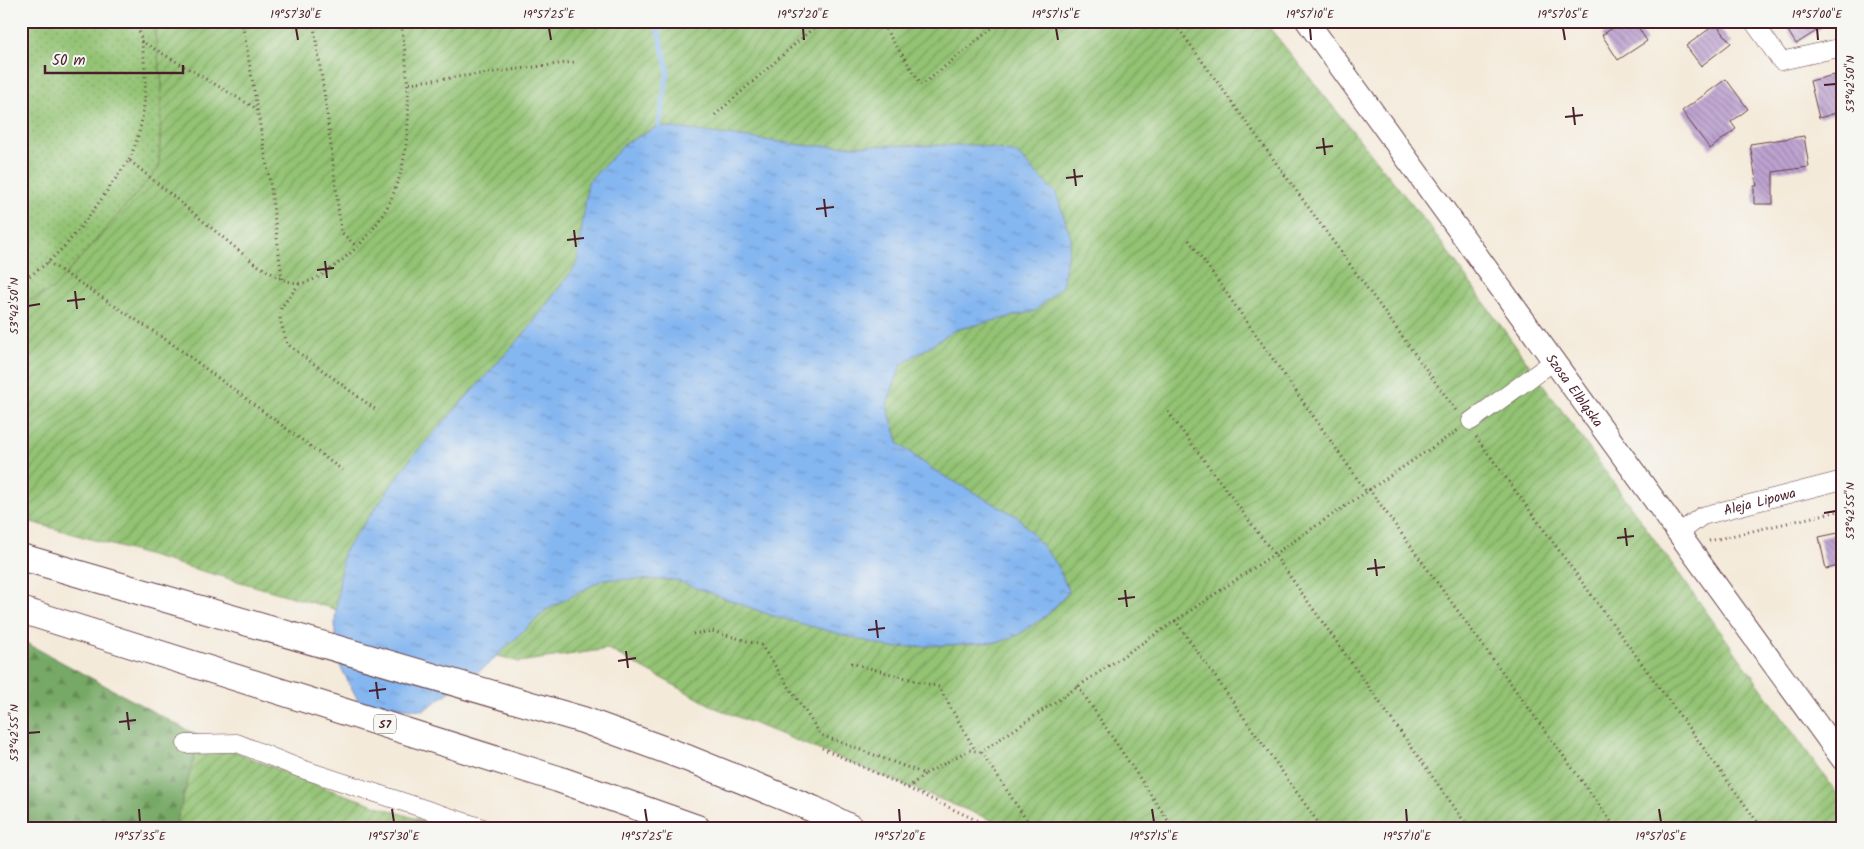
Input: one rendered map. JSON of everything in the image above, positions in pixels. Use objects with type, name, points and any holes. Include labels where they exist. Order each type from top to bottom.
[{"type":"highway","points":[[21,557],[583,720],[687,758],[813,809],[851,828]]},
{"type":"highway","name":"S7","points":[[21,610],[212,668],[558,779],[696,828]]},
{"type":"main road","name":"Szosa Elbląska","points":[[1306,21],[1843,760]]},
{"type":"street","points":[[1753,21],[1782,61],[1843,47]]},
{"type":"street","points":[[1468,422],[1554,361]]},
{"type":"street","name":"Aleja Lipowa","points":[[1679,533],[1702,516],[1843,480]]},
{"type":"street","points":[[186,744],[237,742],[299,768],[483,828]]},
{"type":"path","points":[[21,281],[64,249],[129,160],[136,145],[144,109],[141,41],[137,21]]},
{"type":"path","points":[[242,21],[258,109],[282,279]]},
{"type":"path","points":[[313,21],[326,105],[340,232],[357,247]]},
{"type":"path","points":[[129,160],[254,263],[282,279],[299,284],[311,282],[329,271],[376,228],[397,187],[406,145],[409,84],[401,21]]},
{"type":"path","points":[[715,115],[821,21]]},
{"type":"path","points":[[880,21],[922,85],[1001,21]]},
{"type":"path","points":[[1173,21],[1468,422],[1762,828]]},
{"type":"path","points":[[141,41],[258,109]]},
{"type":"path","points":[[409,84],[574,62]]},
{"type":"path","points":[[1189,240],[1368,490],[1616,828]]},
{"type":"path","points":[[48,262],[171,344],[345,472]]},
{"type":"path","points":[[299,284],[281,308],[280,319],[287,344],[375,409]]},
{"type":"path","points":[[1168,412],[1274,554],[1469,828]]},
{"type":"path","points":[[908,788],[924,774],[969,750],[981,752],[1468,422]]},
{"type":"path","points":[[1701,542],[1843,510]]},
{"type":"path","points":[[1175,620],[1322,828]]},
{"type":"path","points":[[693,634],[712,631],[761,645],[821,735],[924,774]]},
{"type":"path","points":[[851,663],[939,686],[975,751]]},
{"type":"path","points":[[1078,686],[1173,828]]},
{"type":"path","points":[[822,748],[993,828]]},
{"type":"path","points":[[981,752],[1032,828]]},
{"type":"green space","points":[[21,21],[153,21],[162,84],[159,168],[53,289],[21,305]]},
{"type":"green space","points":[[153,21],[1264,21],[1430,227],[1843,802],[1843,828],[1011,828],[716,708],[608,649],[519,662],[21,519],[21,305],[53,289],[159,168],[162,84]]},
{"type":"green space","points":[[21,640],[200,737],[175,828],[21,828]]},
{"type":"green space","points":[[200,737],[313,784],[443,828],[175,828]]},
{"type":"water","points":[[659,126],[810,146],[976,145],[1016,153],[1056,193],[1071,238],[1062,286],[1035,311],[955,330],[901,365],[887,405],[899,444],[932,469],[1018,517],[1057,564],[1069,592],[1046,616],[1018,635],[1000,642],[892,648],[773,616],[675,580],[604,579],[546,610],[486,666],[424,710],[360,704],[336,658],[335,619],[343,553],[412,457],[529,328],[577,264],[588,182],[626,143]]},
{"type":"building","points":[[1623,21],[1634,21],[1647,41],[1618,60],[1602,35]]},
{"type":"building","points":[[1782,21],[1832,21],[1796,44]]},
{"type":"building","points":[[1716,24],[1731,43],[1701,66],[1686,46]]},
{"type":"building","points":[[1834,75],[1843,111],[1819,118],[1810,81]]},
{"type":"building","points":[[1726,79],[1748,109],[1731,122],[1736,129],[1710,149],[1682,111]]},
{"type":"building","points":[[1804,136],[1809,167],[1773,172],[1773,204],[1754,204],[1754,186],[1757,186],[1750,144]]},
{"type":"building","points":[[1843,532],[1843,565],[1826,569],[1819,537]]},
{"type":"waterway","points":[[656,21],[668,70],[659,126]]}]
